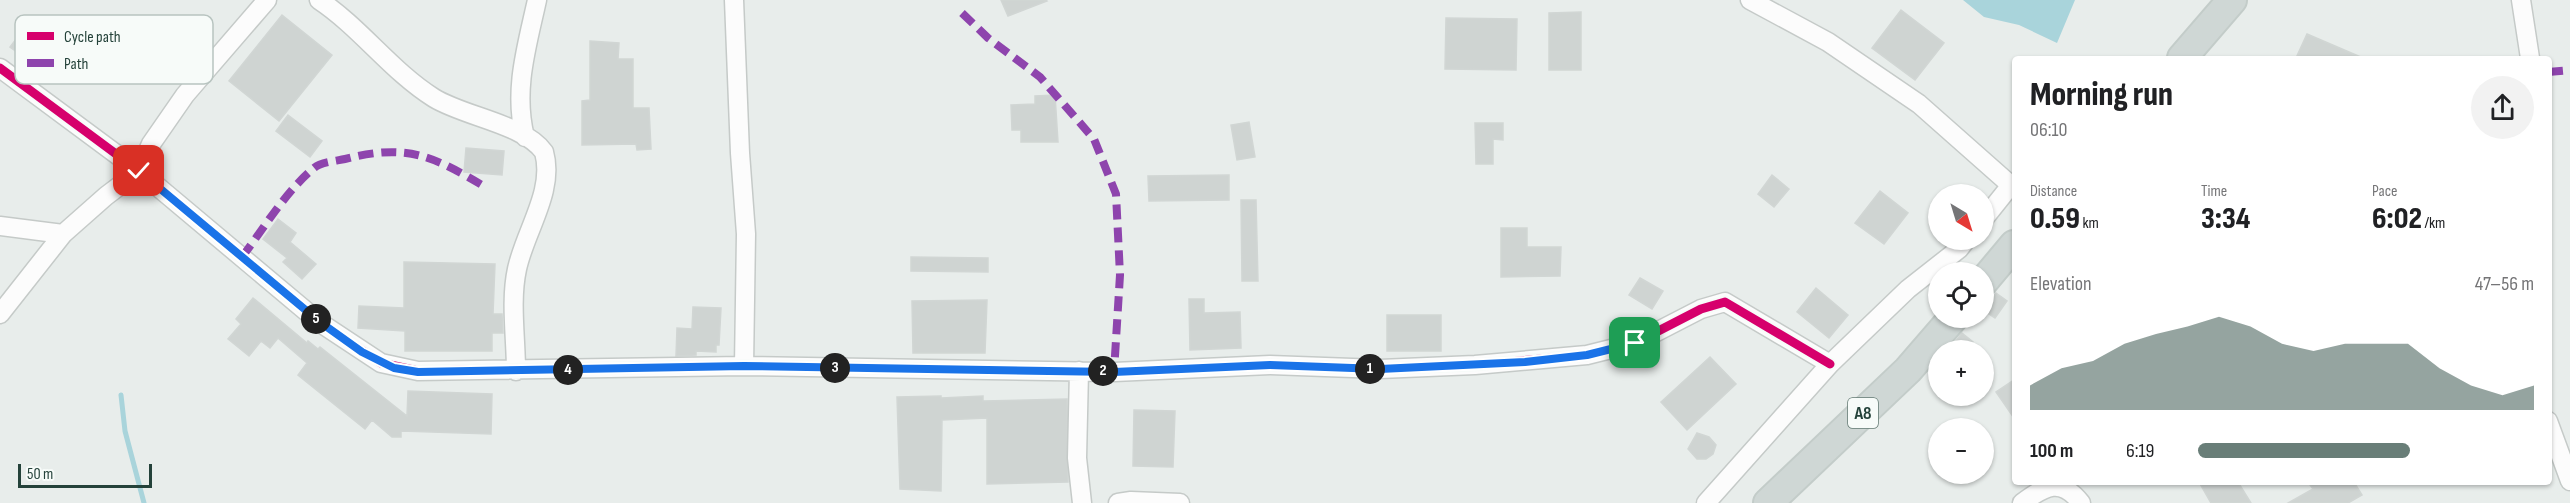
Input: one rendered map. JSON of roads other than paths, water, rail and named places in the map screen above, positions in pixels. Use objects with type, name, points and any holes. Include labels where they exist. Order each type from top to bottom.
[{"type":"main road","points":[[2184,56],[2232,0]]},
{"type":"main road","points":[[1994,269],[2012,247]]},
{"type":"main road","name":"A8","points":[[1768,503],[1908,370],[1944,328]]},
{"type":"street","points":[[213,63],[267,0]]},
{"type":"street","points":[[319,0],[392,67],[435,98],[525,137],[543,149],[546,159],[543,196],[517,269],[514,295],[516,371]]},
{"type":"street","points":[[525,137],[519,112],[520,76],[537,0]]},
{"type":"street","points":[[734,0],[740,153],[746,234],[744,366]]},
{"type":"street","points":[[1750,0],[1828,42],[1919,104],[2012,185]]},
{"type":"street","points":[[2521,0],[2530,56]]},
{"type":"street","points":[[0,68],[15,79]]},
{"type":"street","points":[[22,84],[139,171],[320,322],[381,363],[418,372],[744,366],[1079,371],[1270,365],[1380,369],[1475,365],[1587,355],[1635,343],[1701,309],[1725,302],[1830,364]]},
{"type":"street","points":[[0,314],[63,234],[106,196],[139,171],[151,144],[194,84]]},
{"type":"street","points":[[1994,208],[2012,187]]},
{"type":"street","points":[[0,226],[63,234]]},
{"type":"street","points":[[1706,503],[1830,364],[1908,289],[1958,250]]},
{"type":"street","points":[[1079,371],[1077,458],[1082,503]]},
{"type":"street","points":[[2552,432],[2570,481]]},
{"type":"street","points":[[2022,503],[2051,486],[2063,487],[2081,503]]},
{"type":"street","points":[[1118,503],[1131,501],[1180,503]]},
{"type":"water","points":[[1963,0],[2075,0],[2057,43],[2019,25],[1984,17]]},
{"type":"waterway","points":[[121,395],[125,431],[144,503]]}]
